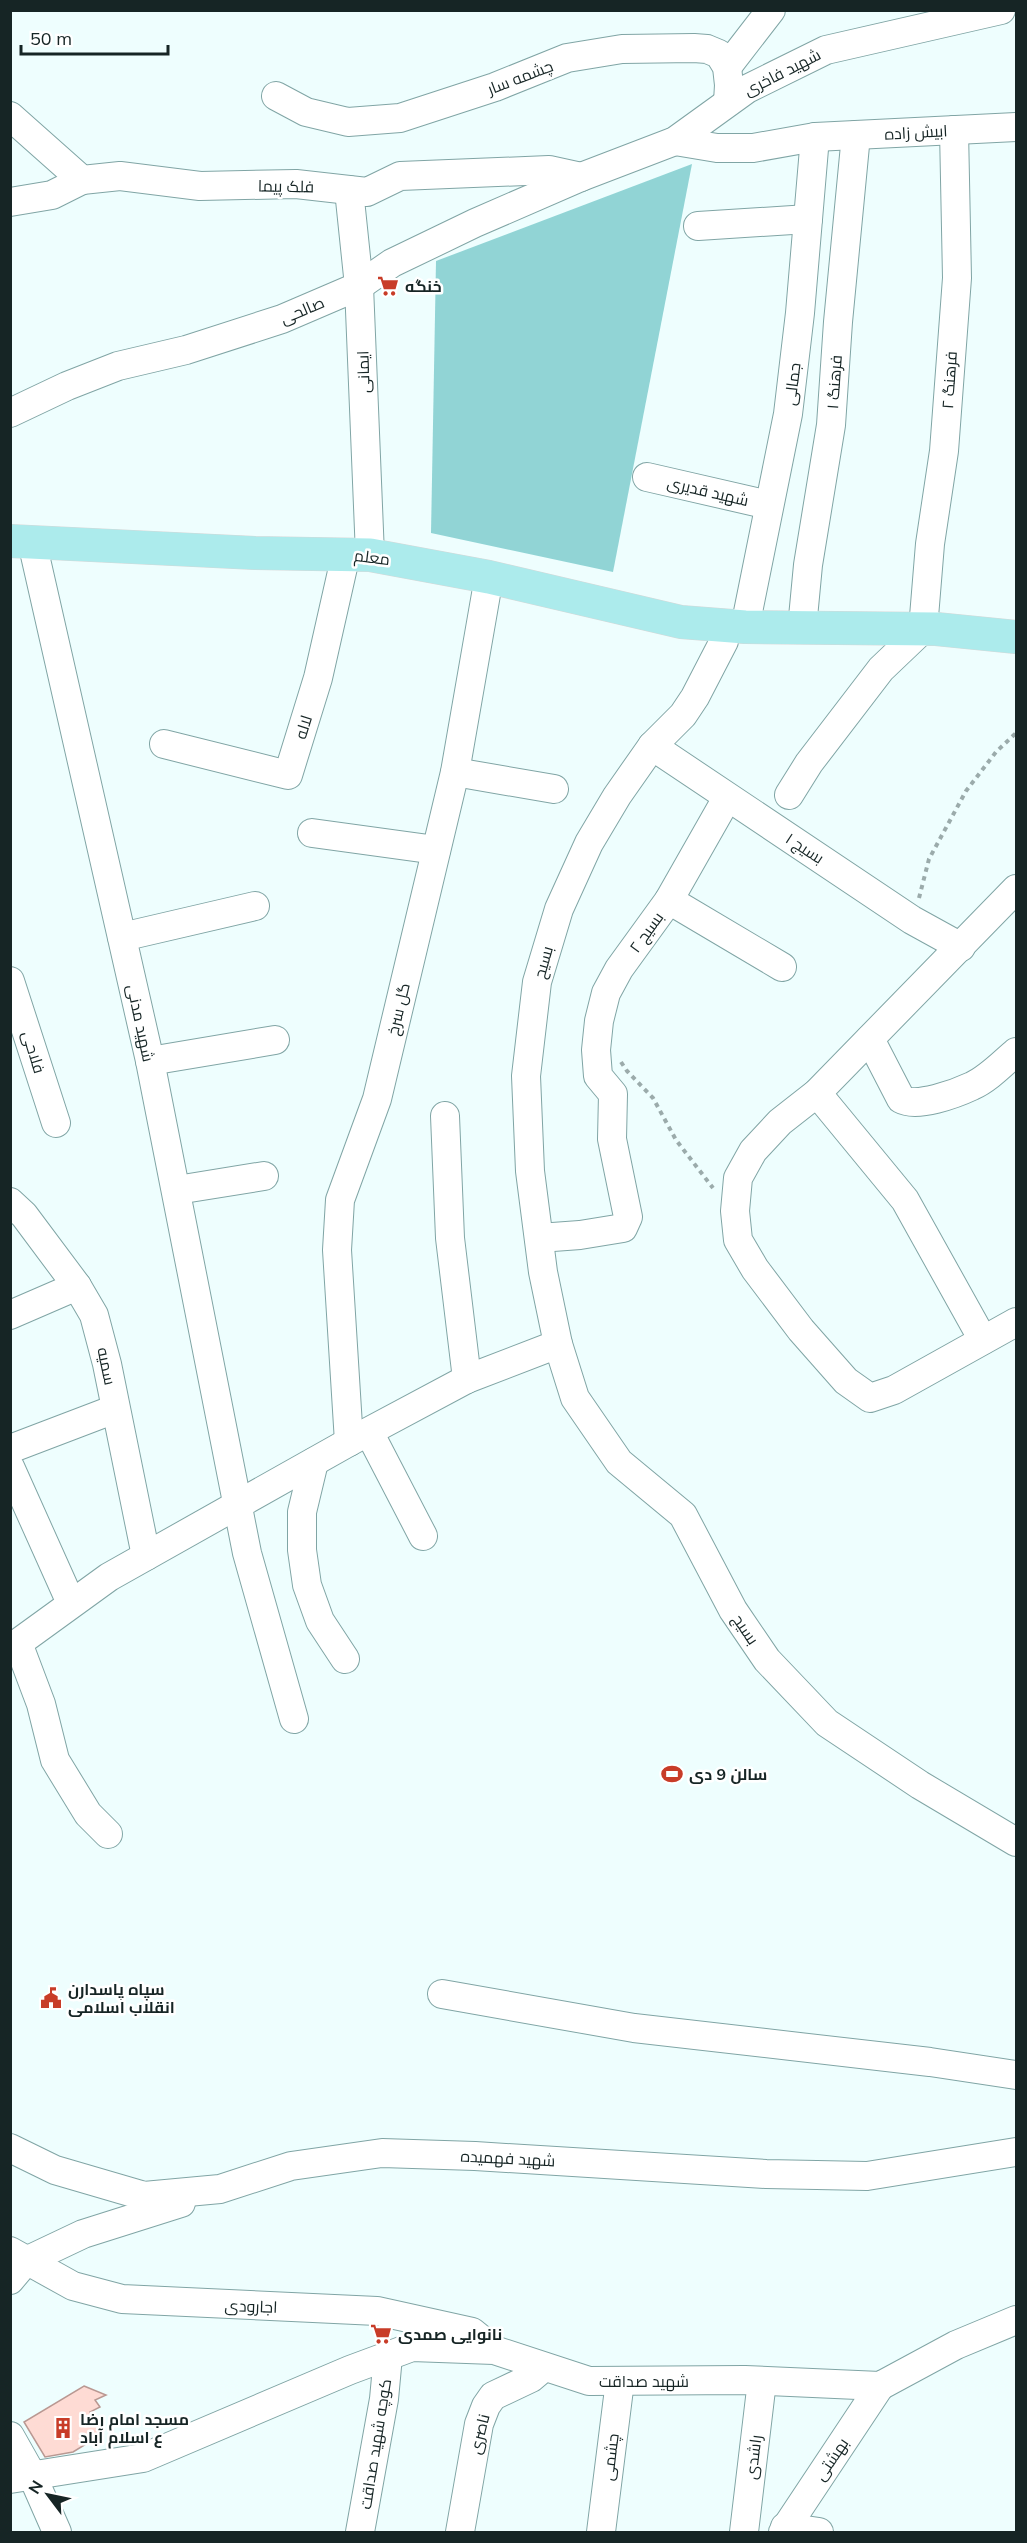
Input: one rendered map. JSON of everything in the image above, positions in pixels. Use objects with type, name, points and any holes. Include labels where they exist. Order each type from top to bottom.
[{"type":"main road","name":"معلم","points":[[21,542],[255,553],[358,554],[489,577],[681,622],[736,627],[923,629],[1017,636]]},
{"type":"street","points":[[728,102],[727,67],[771,10]]},
{"type":"street","name":"شهید فاخری","points":[[581,177],[675,141],[747,89],[826,50],[1001,10]]},
{"type":"street","name":"چشمه سار","points":[[276,96],[306,112],[348,122],[400,118],[495,87],[567,58],[622,49],[707,49],[719,54],[727,67]]},
{"type":"street","points":[[10,116],[82,180],[52,195],[10,202]]},
{"type":"street","name":"ابیش زاده","points":[[675,141],[717,148],[753,148],[815,137],[1017,127]]},
{"type":"street","name":"فرهنگ ۲","points":[[923,629],[930,544],[944,451],[957,278],[954,130]]},
{"type":"street","name":"فرهنگ ۱","points":[[802,628],[808,565],[831,425],[838,322],[856,135]]},
{"type":"street","name":"جمالی","points":[[736,627],[769,505],[788,414],[815,137]]},
{"type":"street","name":"فلک پیما","points":[[82,180],[120,176],[200,186],[296,184],[367,192],[400,176],[549,170],[581,177]]},
{"type":"street","name":"صالحی","points":[[10,413],[67,386],[118,366],[186,350],[282,319],[359,286],[392,263],[476,223],[581,177]]},
{"type":"street","name":"ایمانی","points":[[349,190],[359,286],[358,554]]},
{"type":"street","points":[[698,226],[808,219]]},
{"type":"street","name":"شهید قدیری","points":[[647,477],[769,505]]},
{"type":"street","name":"شهید مدنی","points":[[21,542],[122,937],[177,1190],[247,1553],[294,1719]]},
{"type":"street","name":"لاله","points":[[164,744],[288,775],[358,554]]},
{"type":"street","name":"گل سرخ","points":[[359,1437],[337,1250],[340,1200],[377,1099],[455,772],[489,577]]},
{"type":"street","name":"بسیح","points":[[558,1344],[543,1272],[530,1171],[526,1076],[537,982],[559,909],[589,843],[617,796],[652,746],[683,715],[695,697],[723,641],[736,627]]},
{"type":"street","points":[[789,795],[809,763],[881,669],[923,629]]},
{"type":"street","name":"بسیج ۱","points":[[652,746],[912,920],[961,947]]},
{"type":"street","points":[[455,772],[554,789]]},
{"type":"street","name":"بسیج ۲","points":[[539,1238],[580,1235],[623,1228],[628,1217],[612,1139],[614,1094],[598,1076],[599,1022],[606,993],[619,969],[669,900],[727,798]]},
{"type":"street","points":[[312,833],[436,850]]},
{"type":"street","points":[[1017,889],[817,1093],[780,1122],[753,1151],[738,1178],[735,1211],[738,1240],[755,1269],[801,1330],[846,1381],[870,1398],[894,1390],[1017,1322]]},
{"type":"street","points":[[669,900],[782,967]]},
{"type":"street","points":[[122,937],[255,906]]},
{"type":"street","name":"فلاحی","points":[[10,981],[56,1123]]},
{"type":"street","points":[[870,1039],[901,1098],[918,1104],[974,1086],[1017,1052]]},
{"type":"street","points":[[150,1061],[275,1040]]},
{"type":"street","points":[[817,1093],[905,1200],[982,1340]]},
{"type":"street","points":[[445,1116],[450,1238],[467,1379]]},
{"type":"street","points":[[177,1190],[264,1176]]},
{"type":"street","name":"سمیه","points":[[10,1202],[24,1215],[77,1286],[94,1314],[107,1364],[146,1556]]},
{"type":"street","points":[[10,1315],[77,1286]]},
{"type":"street","points":[[108,1834],[88,1814],[55,1760],[41,1704],[14,1647],[109,1577],[314,1462],[467,1379],[558,1344]]},
{"type":"street","name":"بسیج","points":[[558,1344],[576,1398],[619,1462],[683,1515],[733,1610],[767,1660],[827,1723],[920,1785],[1017,1842]]},
{"type":"street","points":[[10,1449],[115,1409]]},
{"type":"street","points":[[359,1437],[423,1536]]},
{"type":"street","points":[[314,1462],[302,1512],[302,1550],[307,1585],[320,1621],[345,1659]]},
{"type":"street","points":[[10,1467],[71,1603]]},
{"type":"street","points":[[442,1994],[634,2028],[930,2062],[1017,2075]]},
{"type":"street","name":"شهید فهمیده","points":[[10,2148],[55,2170],[144,2196],[220,2189],[291,2166],[382,2153],[766,2174],[867,2176],[1017,2152]]},
{"type":"street","points":[[16,2264],[83,2234],[220,2189]]},
{"type":"street","name":"اجارودی","points":[[16,2264],[73,2286],[122,2299],[376,2311],[472,2332],[494,2350]]},
{"type":"street","points":[[880,2386],[956,2345],[1017,2320]]},
{"type":"street","name":"شهید صداقت","points":[[21,2477],[143,2458],[412,2347],[494,2350],[589,2381],[762,2381],[880,2386]]},
{"type":"street","name":"کوچه شهید صداقت","points":[[360,2532],[384,2399],[387,2356]]},
{"type":"street","name":"ناصری","points":[[460,2532],[479,2424],[486,2406],[493,2396],[531,2378],[544,2367]]},
{"type":"street","name":"چشمی","points":[[601,2532],[620,2381]]},
{"type":"street","name":"راشدی","points":[[744,2532],[762,2381]]},
{"type":"street","name":"بهشتی","points":[[784,2530],[880,2386]]},
{"type":"street","points":[[10,2436],[21,2477],[57,2532]]},
{"type":"street","points":[[784,2530],[819,2532]]},
{"type":"path","points":[[912,920],[929,859],[966,791],[996,752],[1017,733]]},
{"type":"path","points":[[599,1022],[627,1071],[654,1098],[676,1140],[705,1179],[735,1211]]},
{"type":"shaded area","points":[[692,164],[613,572],[431,533],[436,261]]},
{"type":"building","name":"مسجد امام رضا ع اسلام آباد","points":[[84,2386],[106,2395],[95,2400],[100,2407],[90,2412],[101,2435],[73,2452],[45,2457],[24,2422]]},
{"type":"place","name":"خنگه","points":[[388,286]]},
{"type":"place","name":"سالن 9 دی","points":[[672,1774]]},
{"type":"place","name":"سپاه پاسدارن انقلاب اسلامی","points":[[51,1998]]},
{"type":"place","name":"نانوایی صمدی","points":[[381,2334]]},
{"type":"place","name":"مسجد امام رضا ع اسلام آباد","points":[[63,2428]]}]
